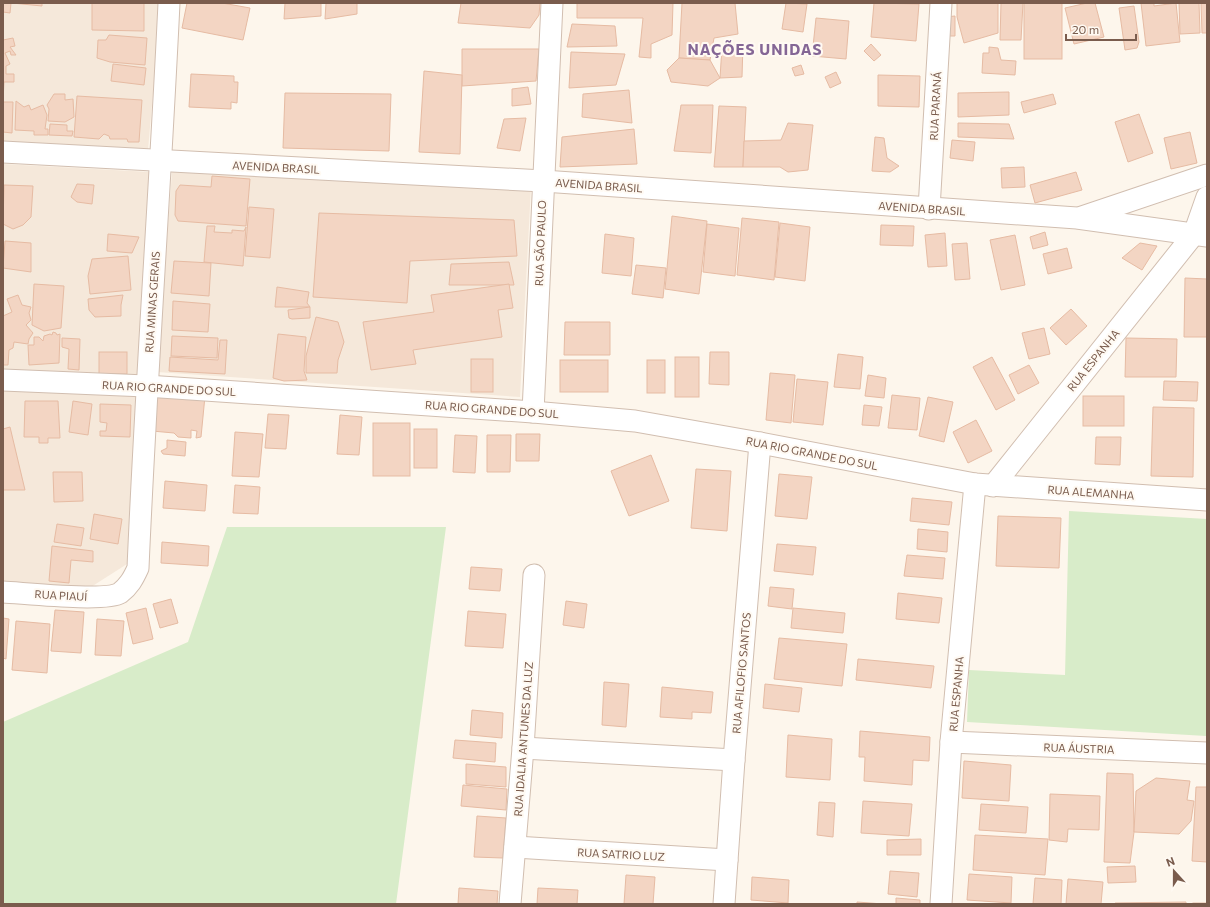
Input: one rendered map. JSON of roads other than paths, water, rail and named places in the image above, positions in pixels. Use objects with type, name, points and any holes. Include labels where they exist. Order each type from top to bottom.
[{"type":"street","name":"RUA MINAS GERAIS","points":[[118,594],[131,582],[138,568],[146,386],[162,161],[169,3]]},
{"type":"street","name":"RUA SÃO PAULO","points":[[533,412],[552,3]]},
{"type":"street","name":"RUA PARANÁ","points":[[930,209],[941,3]]},
{"type":"street","name":"AVENIDA BRASIL","points":[[3,152],[543,181],[1077,218],[1200,235]]},
{"type":"street","points":[[1077,218],[1207,175]]},
{"type":"street","name":"RUA ESPANHA","points":[[941,904],[951,742],[984,485],[1200,235],[1207,197]]},
{"type":"street","name":"RUA RIO GRANDE DO SUL","points":[[3,380],[146,386],[533,412],[635,421],[984,485]]},
{"type":"street","name":"RUA AFILOFIO SANTOS","points":[[724,904],[734,760],[760,443]]},
{"type":"street","name":"RUA ALEMANHA","points":[[984,485],[1207,500]]},
{"type":"street","name":"RUA IDALIA ANTUNES DA LUZ","points":[[510,904],[523,748],[534,575]]},
{"type":"street","name":"RUA PIAUÍ","points":[[3,592],[102,597],[118,594]]},
{"type":"street","name":"RUA ÁUSTRIA","points":[[951,742],[1207,753]]},
{"type":"street","points":[[523,748],[734,760]]},
{"type":"street","name":"RUA SATRIO LUZ","points":[[515,847],[727,860]]},
{"type":"district","name":"NAÇÕES UNIDAS","points":[[755,49]]}]
